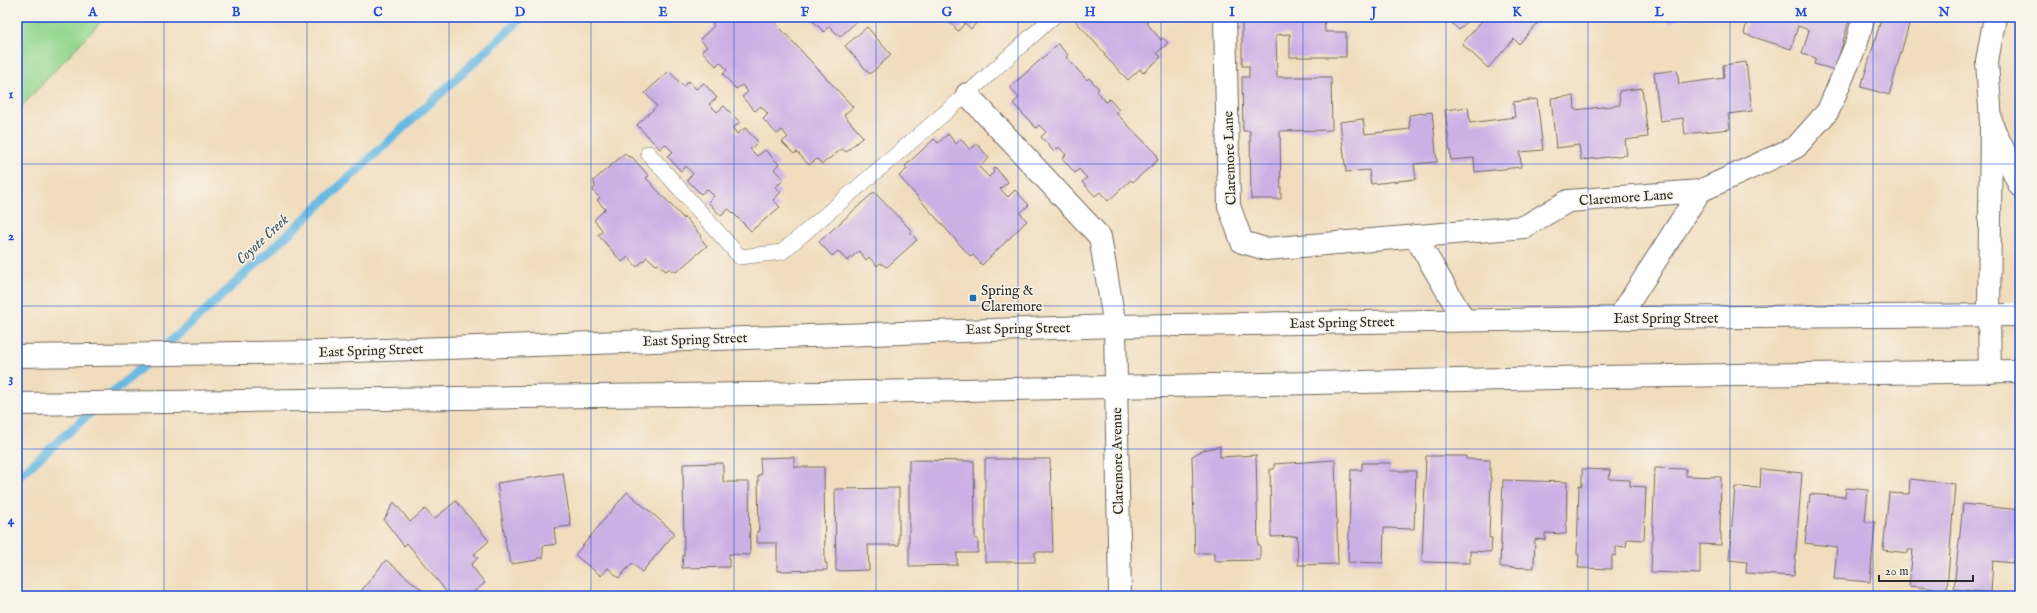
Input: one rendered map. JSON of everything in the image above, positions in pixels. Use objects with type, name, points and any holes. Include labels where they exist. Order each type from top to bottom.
[{"type":"main road","name":"Claremore Lane","points":[[1226,17],[1229,206],[1242,242],[1266,249],[1524,227],[1568,201],[1700,192],[1796,147],[1828,111],[1856,45],[1864,17]]},
{"type":"main road","points":[[1990,372],[1989,316],[1991,124],[1987,61],[1995,17]]},
{"type":"main road","points":[[967,94],[1100,237],[1115,326]]},
{"type":"main road","points":[[1991,124],[2020,186]]},
{"type":"main road","name":"Claremore Lane","points":[[1619,318],[1700,192]]},
{"type":"main road","points":[[1415,236],[1464,320]]},
{"type":"main road","name":"East Spring Street","points":[[17,356],[321,352],[1115,326],[1619,318],[2020,315]]},
{"type":"main road","name":"Claremore Avenue","points":[[1115,326],[1120,596]]},
{"type":"main road","points":[[17,404],[1116,388],[1602,377],[2020,371]]},
{"type":"lane","points":[[648,153],[740,257],[782,252],[967,94],[1053,17]]},
{"type":"green space","points":[[17,17],[105,17],[17,111]]},
{"type":"building","points":[[720,17],[770,17],[853,107],[844,115],[863,137],[846,152],[842,149],[822,164],[817,159],[809,165],[797,152],[794,154],[782,142],[788,137],[782,130],[777,134],[763,119],[768,114],[761,106],[755,111],[742,97],[748,92],[742,85],[736,89],[723,74],[727,70],[720,62],[716,66],[702,51],[707,47],[700,39],[714,26],[712,24]]},
{"type":"building","points":[[809,17],[861,17],[840,37],[829,26],[824,32]]},
{"type":"building","points":[[945,17],[987,17],[981,23],[978,21],[971,29],[965,23],[958,31]]},
{"type":"building","points":[[1072,17],[1152,17],[1146,22],[1161,40],[1163,38],[1168,43],[1157,53],[1161,57],[1143,73],[1140,69],[1128,80],[1104,55],[1105,54]]},
{"type":"building","points":[[1242,17],[1324,17],[1325,32],[1346,32],[1346,57],[1290,57],[1290,34],[1276,35],[1277,77],[1331,77],[1332,130],[1280,131],[1281,199],[1251,199],[1250,131],[1243,131],[1242,77],[1249,77],[1249,66],[1242,66]]},
{"type":"building","points":[[1445,17],[1471,17],[1459,30]]},
{"type":"building","points":[[1478,17],[1543,17],[1519,44],[1514,39],[1488,68],[1462,44],[1482,21]]},
{"type":"building","points":[[1667,17],[1680,17],[1670,23]]},
{"type":"building","points":[[1748,17],[1850,17],[1835,70],[1814,64],[1816,58],[1802,54],[1809,30],[1798,26],[1791,49],[1744,34]]},
{"type":"building","points":[[1882,17],[1911,17],[1889,95],[1861,87]]},
{"type":"building","points":[[867,27],[891,55],[870,74],[845,46]]},
{"type":"building","points":[[1058,44],[1068,55],[1066,57],[1087,80],[1089,78],[1099,89],[1097,91],[1106,102],[1109,99],[1119,110],[1116,113],[1158,156],[1156,157],[1158,160],[1133,182],[1131,180],[1108,201],[1100,192],[1095,196],[1082,182],[1087,178],[1079,169],[1075,173],[1062,158],[1066,155],[1059,147],[1054,152],[1041,137],[1046,132],[1039,125],[1036,128],[1013,103],[1019,98],[1010,87]]},
{"type":"building","points":[[1746,62],[1752,111],[1728,114],[1730,129],[1685,134],[1683,118],[1660,121],[1654,73],[1677,70],[1679,84],[1724,78],[1723,65]]},
{"type":"building","points":[[669,71],[683,86],[689,81],[696,89],[704,83],[717,98],[709,104],[717,112],[724,106],[740,122],[733,128],[737,134],[745,128],[758,142],[750,149],[757,156],[765,150],[779,164],[774,169],[784,180],[775,187],[781,192],[773,200],[780,207],[751,231],[729,209],[721,216],[708,202],[714,196],[707,189],[701,194],[687,180],[693,174],[686,166],[681,171],[667,156],[673,152],[665,144],[660,149],[637,125],[657,106],[645,93]]},
{"type":"building","points":[[1642,88],[1648,137],[1625,140],[1627,155],[1581,160],[1579,145],[1556,148],[1551,98],[1574,96],[1575,110],[1620,105],[1619,91]]},
{"type":"building","points":[[1537,99],[1543,150],[1520,152],[1521,167],[1475,172],[1474,158],[1451,160],[1445,110],[1468,107],[1470,123],[1515,117],[1513,102]]},
{"type":"building","points":[[1432,112],[1437,162],[1414,164],[1416,179],[1371,184],[1369,170],[1346,172],[1340,122],[1363,119],[1365,134],[1410,129],[1409,115]]},
{"type":"building","points":[[948,134],[956,144],[961,139],[970,150],[977,144],[989,158],[979,167],[989,177],[994,172],[993,170],[995,167],[1008,182],[1000,189],[1008,197],[1015,190],[1029,205],[1020,213],[1027,221],[982,265],[973,255],[971,257],[899,176],[907,169],[905,166],[934,139],[938,143]]},
{"type":"building","points":[[625,153],[628,157],[632,157],[649,176],[646,178],[684,219],[685,217],[701,236],[700,237],[707,246],[676,272],[674,270],[672,271],[670,268],[666,271],[647,257],[637,267],[628,257],[622,262],[598,235],[603,231],[594,220],[605,209],[597,200],[600,198],[593,191],[595,183],[593,181]]},
{"type":"building","points":[[874,192],[909,228],[912,232],[910,233],[917,240],[887,267],[880,263],[877,266],[869,257],[866,260],[859,251],[847,261],[838,251],[832,256],[819,242]]},
{"type":"building","points":[[1220,446],[1220,457],[1256,455],[1258,545],[1260,545],[1260,560],[1214,561],[1214,553],[1195,553],[1192,456],[1204,450]]},
{"type":"building","points":[[1426,456],[1466,456],[1466,459],[1490,460],[1491,477],[1489,538],[1492,538],[1491,552],[1470,551],[1470,563],[1422,562]]},
{"type":"building","points":[[794,457],[794,467],[824,467],[825,563],[827,563],[827,570],[777,571],[777,543],[757,543],[757,531],[759,531],[758,475],[761,475],[760,458]]},
{"type":"building","points":[[985,459],[1050,459],[1053,552],[1035,552],[1035,562],[985,562]]},
{"type":"building","points":[[909,460],[974,461],[975,539],[978,539],[978,553],[957,553],[957,565],[909,566]]},
{"type":"building","points":[[1335,460],[1338,564],[1298,565],[1297,536],[1271,537],[1270,469],[1274,469],[1274,464]]},
{"type":"building","points":[[723,463],[723,482],[749,482],[750,555],[729,554],[729,567],[682,568],[684,555],[683,464]]},
{"type":"building","points":[[1362,463],[1391,463],[1390,471],[1416,471],[1414,529],[1384,528],[1383,563],[1348,562],[1351,470],[1362,470]]},
{"type":"building","points":[[1655,468],[1686,469],[1686,476],[1721,477],[1721,545],[1700,544],[1700,574],[1651,572]]},
{"type":"building","points":[[1582,469],[1610,470],[1609,479],[1630,480],[1630,486],[1646,487],[1644,540],[1627,539],[1626,547],[1616,546],[1616,556],[1612,555],[1612,569],[1578,568],[1579,485],[1582,486]]},
{"type":"building","points":[[1761,469],[1802,473],[1794,576],[1746,573],[1747,562],[1729,560],[1735,487],[1760,488]]},
{"type":"building","points":[[563,473],[571,526],[554,528],[556,544],[543,546],[543,558],[511,564],[509,552],[507,552],[497,483]]},
{"type":"building","points":[[1910,479],[1955,484],[1947,590],[1909,586],[1913,550],[1908,550],[1908,553],[1883,550],[1889,493],[1909,494]]},
{"type":"building","points":[[1503,480],[1567,482],[1566,534],[1545,533],[1545,540],[1535,539],[1534,568],[1500,567]]},
{"type":"building","points":[[899,488],[899,545],[868,545],[869,570],[836,571],[835,489]]},
{"type":"building","points":[[1846,488],[1868,490],[1865,522],[1875,522],[1870,582],[1834,579],[1837,547],[1805,543],[1810,494],[1845,497]]},
{"type":"building","points":[[627,492],[675,533],[642,572],[632,563],[619,578],[608,568],[601,576],[575,555]]},
{"type":"building","points":[[456,501],[489,541],[474,554],[478,558],[471,565],[485,583],[468,596],[450,596],[407,543],[404,546],[384,520],[394,502],[410,522],[425,509],[434,519]]},
{"type":"building","points":[[1963,504],[2020,510],[2020,561],[2012,561],[2012,563],[1993,561],[1991,593],[1954,589]]},
{"type":"building","points":[[386,560],[429,596],[357,596]]},
{"type":"waterway","name":"Coyote Creek","points":[[17,478],[205,311],[523,17]]},
{"type":"place","name":"Spring & Claremore","points":[[973,298]]}]
